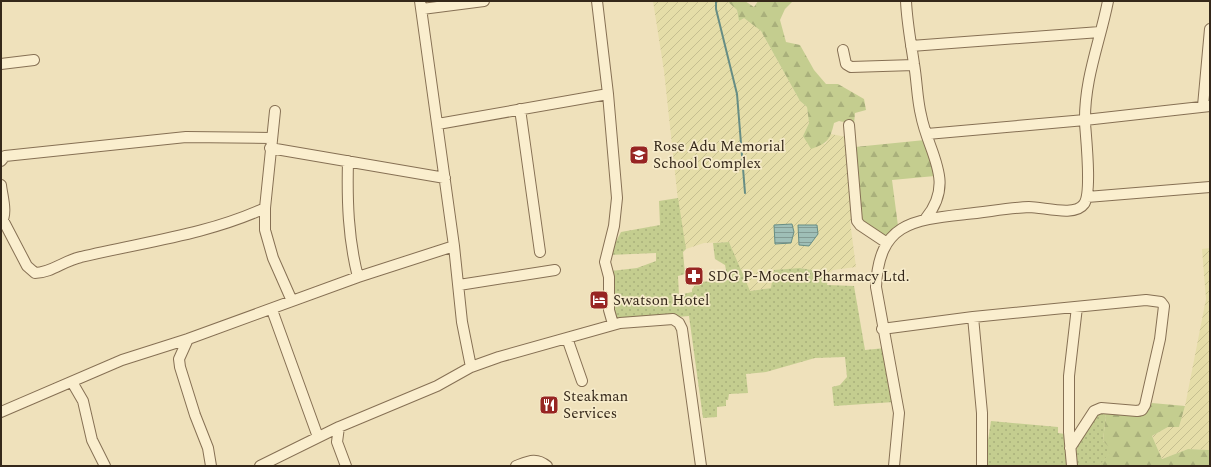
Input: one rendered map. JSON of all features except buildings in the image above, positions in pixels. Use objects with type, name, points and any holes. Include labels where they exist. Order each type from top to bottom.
[{"type":"street","points":[[471,367],[462,322],[454,246],[421,5],[484,1]]},
{"type":"street","points":[[597,1],[608,94],[617,198],[614,226],[605,262],[609,276],[610,317],[613,324]]},
{"type":"street","points":[[906,1],[921,117],[938,166],[940,185],[938,201],[926,218]]},
{"type":"street","points":[[894,466],[899,413],[882,329],[876,287],[877,272],[881,254],[894,234],[908,224],[926,218],[1030,207],[1072,211],[1081,207],[1086,202],[1088,184],[1085,120],[1088,87],[1092,60],[1108,1]]},
{"type":"street","points":[[927,134],[1085,120],[1206,106],[1210,29]]},
{"type":"street","points":[[911,46],[1100,32]]},
{"type":"street","points":[[842,50],[846,64],[851,67],[914,65]]},
{"type":"street","points":[[1,64],[34,60]]},
{"type":"street","points":[[438,124],[608,94]]},
{"type":"street","points":[[520,109],[540,252]]},
{"type":"street","points":[[275,111],[270,143],[264,208],[265,230],[273,258],[292,301]]},
{"type":"street","points":[[849,126],[857,221],[860,225],[887,243]]},
{"type":"street","points":[[1,161],[5,156],[186,137],[270,143],[348,161],[445,178]]},
{"type":"street","points":[[348,161],[347,212],[358,277]]},
{"type":"street","points":[[1,185],[4,208],[2,221],[27,266],[35,274],[43,273],[79,257],[121,247],[141,245],[196,233],[225,224],[264,208]]},
{"type":"street","points":[[1087,197],[1210,187]]},
{"type":"street","points":[[1,412],[122,360],[272,310],[292,301],[358,277],[454,246]]},
{"type":"street","points":[[459,285],[555,270]]},
{"type":"street","points":[[882,329],[973,317],[1154,300],[1161,302],[1164,306],[1160,338],[1145,405],[1142,410],[1137,411],[1101,408],[1094,411],[1070,448]]},
{"type":"street","points":[[1072,466],[1070,448],[1069,376],[1077,307]]},
{"type":"street","points":[[272,310],[318,437]]},
{"type":"street","points":[[973,317],[982,413],[982,466]]},
{"type":"street","points":[[260,466],[339,427],[437,386],[471,367],[499,357],[613,324],[673,320],[679,323],[682,329],[698,465]]},
{"type":"street","points":[[567,338],[582,381]]},
{"type":"street","points":[[188,339],[181,353],[180,367],[195,415],[208,448],[211,466]]},
{"type":"street","points":[[72,382],[82,401],[92,440],[105,466]]},
{"type":"street","points":[[339,427],[338,442],[346,466]]},
{"type":"street","points":[[516,466],[532,460],[540,460],[547,466]]},
{"type":"shaded area","points":[[653,1],[727,1],[737,10],[739,21],[743,17],[761,31],[800,101],[807,107],[809,123],[803,136],[825,144],[831,134],[846,137],[853,221],[850,221],[856,267],[833,270],[829,273],[800,268],[771,288],[749,291],[729,242],[704,243],[686,249],[680,219],[664,71]]},
{"type":"shaded area","points":[[1210,248],[1210,450],[1188,449],[1162,459],[1152,436],[1168,427],[1179,427],[1185,406],[1206,299],[1202,249]]},
{"type":"green space","points":[[727,1],[745,1],[754,7],[758,1],[793,1],[785,9],[780,20],[786,42],[800,45],[814,70],[826,84],[838,84],[864,99],[866,110],[855,113],[854,124],[839,121],[834,123],[829,138],[821,145],[811,149],[803,136],[809,123],[807,107],[800,101],[761,31],[744,18],[739,21],[737,10]]},
{"type":"green space","points":[[925,140],[935,176],[892,180],[898,226],[891,235],[884,237],[861,222],[855,147]]},
{"type":"green space","points":[[678,198],[686,249],[683,252],[685,274],[678,276],[679,295],[692,292],[692,289],[698,282],[728,280],[725,265],[715,259],[713,243],[729,242],[750,291],[771,288],[774,270],[800,268],[829,273],[827,285],[854,286],[865,350],[885,348],[894,402],[834,406],[832,387],[840,385],[847,377],[845,357],[815,358],[766,372],[746,374],[748,393],[729,394],[728,400],[726,400],[726,406],[717,407],[717,417],[703,418],[689,316],[615,322],[611,312],[611,271],[637,268],[656,261],[656,253],[609,255],[621,232],[660,225],[659,201]]},
{"type":"green space","points":[[1152,403],[1185,406],[1179,427],[1168,427],[1152,436],[1162,459],[1188,449],[1210,450],[1210,466],[1099,466],[1112,450],[1103,441],[1106,414],[1146,413]]},
{"type":"green space","points":[[1099,412],[1106,414],[1103,441],[1113,450],[1099,466],[1076,466],[1076,450],[1089,421]]},
{"type":"green space","points":[[991,421],[1058,427],[1058,433],[1065,434],[1070,466],[984,466]]},
{"type":"water","points":[[792,224],[794,232],[791,243],[775,244],[774,225]]},
{"type":"water","points":[[798,225],[817,225],[818,234],[809,246],[799,245]]},
{"type":"waterway","points":[[716,1],[716,9],[737,94],[745,193]]},
{"type":"place","name":"Rose Adu Memorial School Complex","points":[[639,155]]},
{"type":"place","name":"SDG P-Mocent Pharmacy Ltd.","points":[[694,276]]},
{"type":"place","name":"Swatson Hotel","points":[[599,300]]},
{"type":"place","name":"Steakman Services","points":[[549,405]]}]
